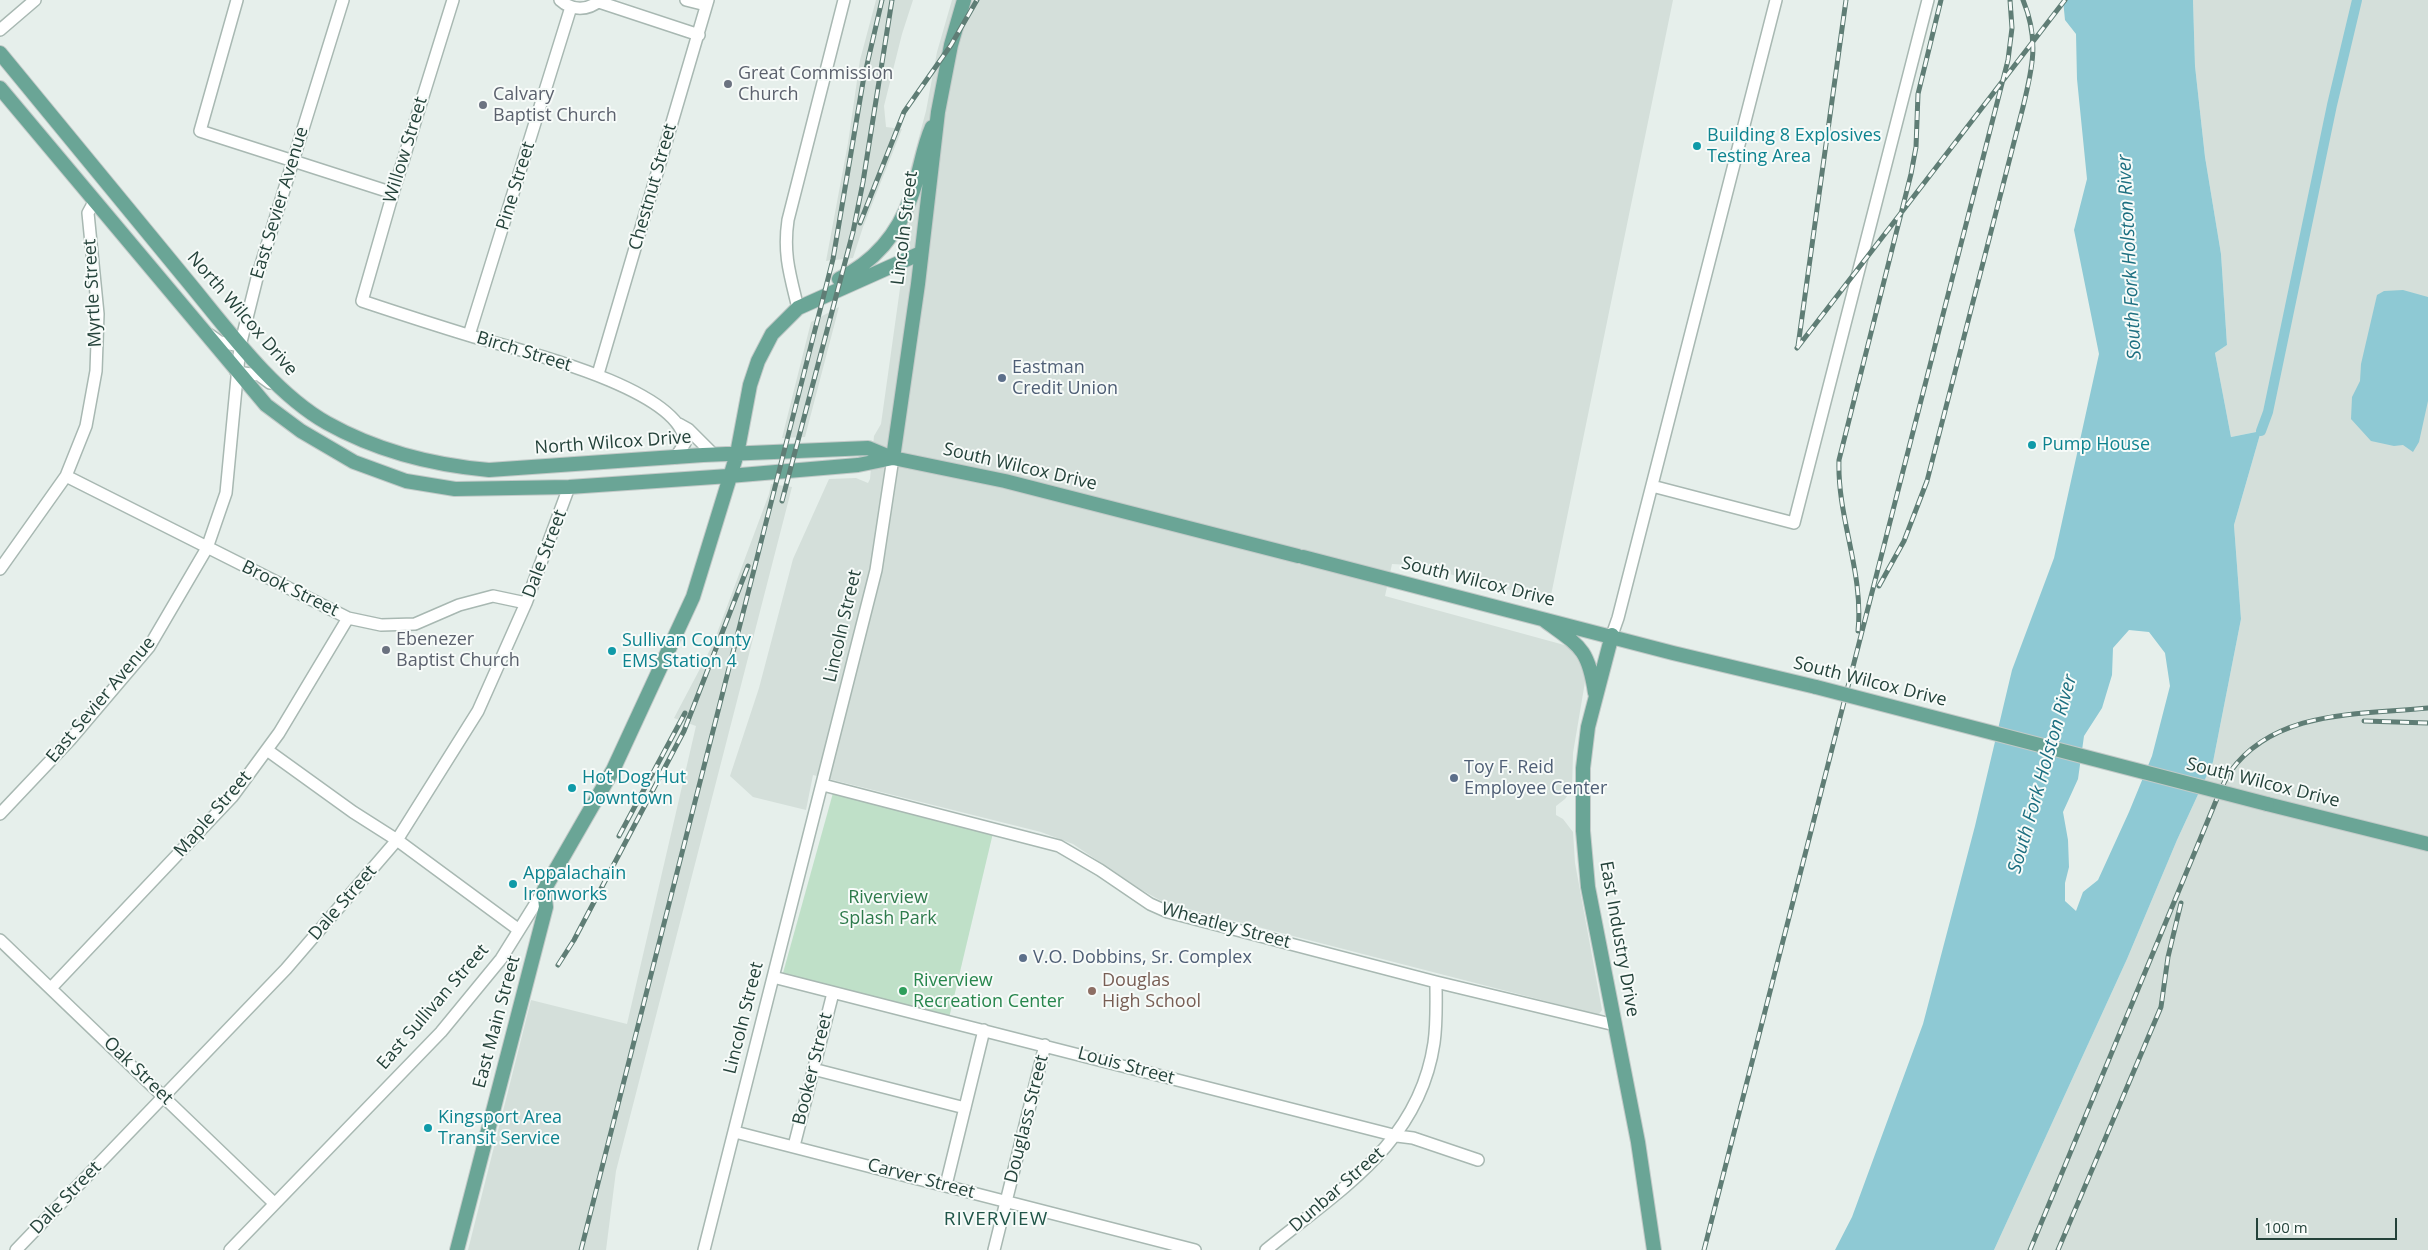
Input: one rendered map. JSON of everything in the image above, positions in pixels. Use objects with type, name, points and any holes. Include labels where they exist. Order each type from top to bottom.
[{"type":"main road","name":"Lincoln Street","points":[[893,458],[938,112],[951,44],[964,0]]},
{"type":"main road","name":"North Wilcox Drive","points":[[0,53],[240,346],[289,394],[326,422],[390,452],[458,467],[488,470],[714,455],[868,448],[893,458]]},
{"type":"main road","points":[[0,88],[236,372],[266,405],[301,431],[354,462],[414,482],[455,489],[569,487],[730,476]]},
{"type":"main road","name":"East Sullivan Street","points":[[544,890],[613,770],[666,659],[693,596],[737,454],[742,422],[758,361],[772,334],[814,292],[850,274],[873,258],[885,246],[901,220],[911,197],[926,140],[938,112]]},
{"type":"main road","points":[[94,202],[111,188]]},
{"type":"main road","points":[[798,308],[921,253]]},
{"type":"main road","name":"South Wilcox Drive","points":[[730,476],[858,465],[893,458],[1005,480],[1612,635],[1673,653],[1816,687],[2428,844]]},
{"type":"main road","points":[[414,482],[421,459]]},
{"type":"main road","points":[[569,487],[575,465]]},
{"type":"main road","points":[[1540,617],[1576,645],[1587,657],[1592,670],[1596,700]]},
{"type":"main road","name":"East Industry Drive","points":[[1612,635],[1588,727],[1583,768],[1582,824],[1588,887],[1638,1142],[1654,1250]]},
{"type":"main road","name":"East Main Street","points":[[457,1250],[546,907],[544,890]]},
{"type":"street","points":[[0,30],[35,0]]},
{"type":"street","points":[[237,0],[200,131],[393,193]]},
{"type":"street","name":"East Sevier Avenue","points":[[0,814],[70,740],[149,647],[207,548],[226,493],[236,372],[240,346],[258,274],[270,243],[292,161],[343,0]]},
{"type":"street","name":"Willow Street","points":[[362,301],[393,193],[453,0]]},
{"type":"street","points":[[560,0],[571,7],[586,8],[599,1],[699,35]]},
{"type":"street","points":[[686,0],[707,3]]},
{"type":"street","points":[[798,308],[786,258],[785,244],[788,220],[844,0]]},
{"type":"street","points":[[1612,635],[1618,618],[1776,0]]},
{"type":"street","points":[[1652,486],[1794,523],[1928,0]]},
{"type":"street","name":"Chestnut Street","points":[[598,374],[707,3]]},
{"type":"street","name":"Pine Street","points":[[469,335],[571,7]]},
{"type":"street","name":"Myrtle Street","points":[[0,569],[66,476],[86,426],[96,371],[98,314],[88,213],[94,202]]},
{"type":"street","name":"Birch Street","points":[[362,301],[598,374],[639,394],[675,422],[688,429],[714,455]]},
{"type":"street","points":[[200,329],[220,342],[240,346]]},
{"type":"street","points":[[236,372],[259,375],[289,394]]},
{"type":"street","name":"Birch Street","points":[[675,422],[683,433],[685,443],[675,458]]},
{"type":"street","name":"Lincoln Street","points":[[704,1250],[876,570],[893,458]]},
{"type":"street","name":"Brook Street","points":[[66,476],[348,618],[381,624],[415,624],[459,605],[493,596],[526,603]]},
{"type":"street","name":"Dale Street","points":[[16,1250],[286,969],[397,840],[478,711],[526,603],[563,508],[569,487]]},
{"type":"street","name":"Maple Street","points":[[51,988],[232,797],[279,733],[348,618]]},
{"type":"street","points":[[267,750],[353,812],[397,840],[519,930]]},
{"type":"street","name":"Wheatley Street","points":[[823,785],[1059,846],[1100,870],[1150,904],[1168,912],[1436,982],[1615,1026]]},
{"type":"street","name":"East Sullivan Street","points":[[230,1250],[441,1032],[500,959],[544,890]]},
{"type":"street","name":"Oak Street","points":[[0,940],[274,1203]]},
{"type":"street","name":"Louis Street","points":[[773,977],[1397,1136],[1414,1138],[1478,1160]]},
{"type":"street","name":"Dunbar Street","points":[[1266,1250],[1366,1170],[1397,1136],[1415,1103],[1429,1063],[1436,1020],[1436,982]]},
{"type":"street","name":"Booker Street","points":[[794,1146],[833,993]]},
{"type":"street","points":[[946,1185],[984,1030]]},
{"type":"street","name":"Douglass Street","points":[[994,1250],[1045,1045]]},
{"type":"street","points":[[814,1069],[965,1108]]},
{"type":"street","name":"Carver Street","points":[[735,1132],[1195,1250]]},
{"type":"shaded area","points":[[876,0],[913,0],[902,34],[884,106],[886,127],[902,129],[863,227],[853,258],[826,261],[848,143],[860,60]]},
{"type":"shaded area","points":[[952,0],[1673,0],[1549,605],[1507,589],[1430,569],[1426,566],[1392,564],[1385,596],[1568,646],[1578,654],[1586,676],[1573,753],[1572,789],[1565,799],[1556,806],[1556,815],[1563,819],[1573,832],[1575,863],[1602,1010],[1597,1017],[1589,1016],[1588,1012],[1165,903],[1140,889],[1073,844],[1041,832],[813,775],[806,810],[753,797],[730,776],[759,688],[793,559],[829,479],[856,478],[868,483],[870,479],[874,436],[881,424],[910,217],[900,207],[926,111],[937,52]]},
{"type":"shaded area","points":[[2193,0],[2428,0],[2428,1250],[1994,1250],[2127,959],[2177,840],[2213,762],[2241,619],[2234,525],[2261,431],[2231,437],[2215,353],[2227,345],[2221,254],[2205,157],[2195,66]]},
{"type":"shaded area","points":[[839,307],[805,437],[782,438],[811,322]]},
{"type":"shaded area","points":[[771,484],[792,487],[616,1171],[606,1250],[468,1250],[531,1000],[627,1024],[696,726],[674,718],[713,644],[769,494]]},
{"type":"green space","name":"Riverview Splash Park","points":[[833,793],[993,833],[949,1018],[783,973]]},
{"type":"water","name":"South Fork Holston River","points":[[2063,0],[2193,0],[2195,66],[2205,157],[2221,254],[2227,345],[2215,353],[2231,437],[2261,431],[2234,525],[2241,619],[2213,762],[2177,840],[2127,959],[1994,1250],[1835,1250],[1852,1217],[1923,1024],[1975,826],[2012,670],[2054,558],[2099,354],[2074,230],[2087,179],[2077,79],[2076,34],[2065,20]],"holes":[[[2129,630],[2149,632],[2165,653],[2170,686],[2152,756],[2098,880],[2083,892],[2076,911],[2065,901],[2065,883],[2069,867],[2068,840],[2063,812],[2078,779],[2084,736],[2102,708],[2112,675],[2113,648]]]},
{"type":"water","points":[[2403,290],[2428,297],[2428,401],[2419,442],[2413,452],[2403,445],[2394,446],[2371,441],[2351,419],[2352,397],[2360,381],[2361,364],[2377,295],[2384,291]]},
{"type":"waterway","points":[[2261,431],[2268,412],[2332,105],[2357,0]]},
{"type":"railway","points":[[581,1250],[833,259],[863,82],[882,0]]},
{"type":"railway","points":[[782,501],[853,232],[863,182],[892,0]]},
{"type":"railway","points":[[860,223],[904,112],[951,45],[977,0]]},
{"type":"railway","points":[[1798,346],[1846,0]]},
{"type":"railway","points":[[1858,631],[1859,609],[1857,588],[1839,482],[1839,460],[1911,174],[1916,147],[1918,94],[1941,0]]},
{"type":"railway","points":[[1704,1250],[2008,60],[2012,28],[2010,0]]},
{"type":"railway","points":[[1879,586],[1904,541],[1927,481],[2022,111],[2033,56],[2031,29],[2023,0]]},
{"type":"railway","points":[[1797,348],[2065,0]]},
{"type":"railway","points":[[558,965],[574,940],[684,731],[748,566]]},
{"type":"railway","points":[[2030,1250],[2218,796],[2230,772],[2249,751],[2270,736],[2294,726],[2320,719],[2347,715],[2428,708]]},
{"type":"railway","points":[[619,836],[685,713]]},
{"type":"railway","points":[[2364,721],[2428,723]]},
{"type":"railway","points":[[2058,1250],[2161,1007],[2168,957],[2181,903]]},
{"type":"place","name":"Great Commission Church","points":[[728,84]]},
{"type":"place","name":"Calvary Baptist Church","points":[[483,105]]},
{"type":"place","name":"Building 8 Explosives Testing Area","points":[[1697,146]]},
{"type":"place","name":"Eastman Credit Union","points":[[1002,378]]},
{"type":"place","name":"Pump House","points":[[2032,445]]},
{"type":"place","name":"Ebenezer Baptist Church","points":[[386,650]]},
{"type":"place","name":"Sullivan County EMS Station 4","points":[[612,651]]},
{"type":"place","name":"Toy F. Reid Employee Center","points":[[1454,778]]},
{"type":"place","name":"Hot Dog Hut Downtown","points":[[572,788]]},
{"type":"place","name":"Appalachain Ironworks","points":[[513,884]]},
{"type":"place","name":"V.O. Dobbins, Sr. Complex","points":[[1023,958]]},
{"type":"place","name":"Riverview Recreation Center","points":[[903,991]]},
{"type":"place","name":"Douglas High School","points":[[1092,991]]},
{"type":"place","name":"Kingsport Area Transit Service","points":[[428,1128]]},
{"type":"district","name":"RIVERVIEW","points":[[996,1220]]}]
